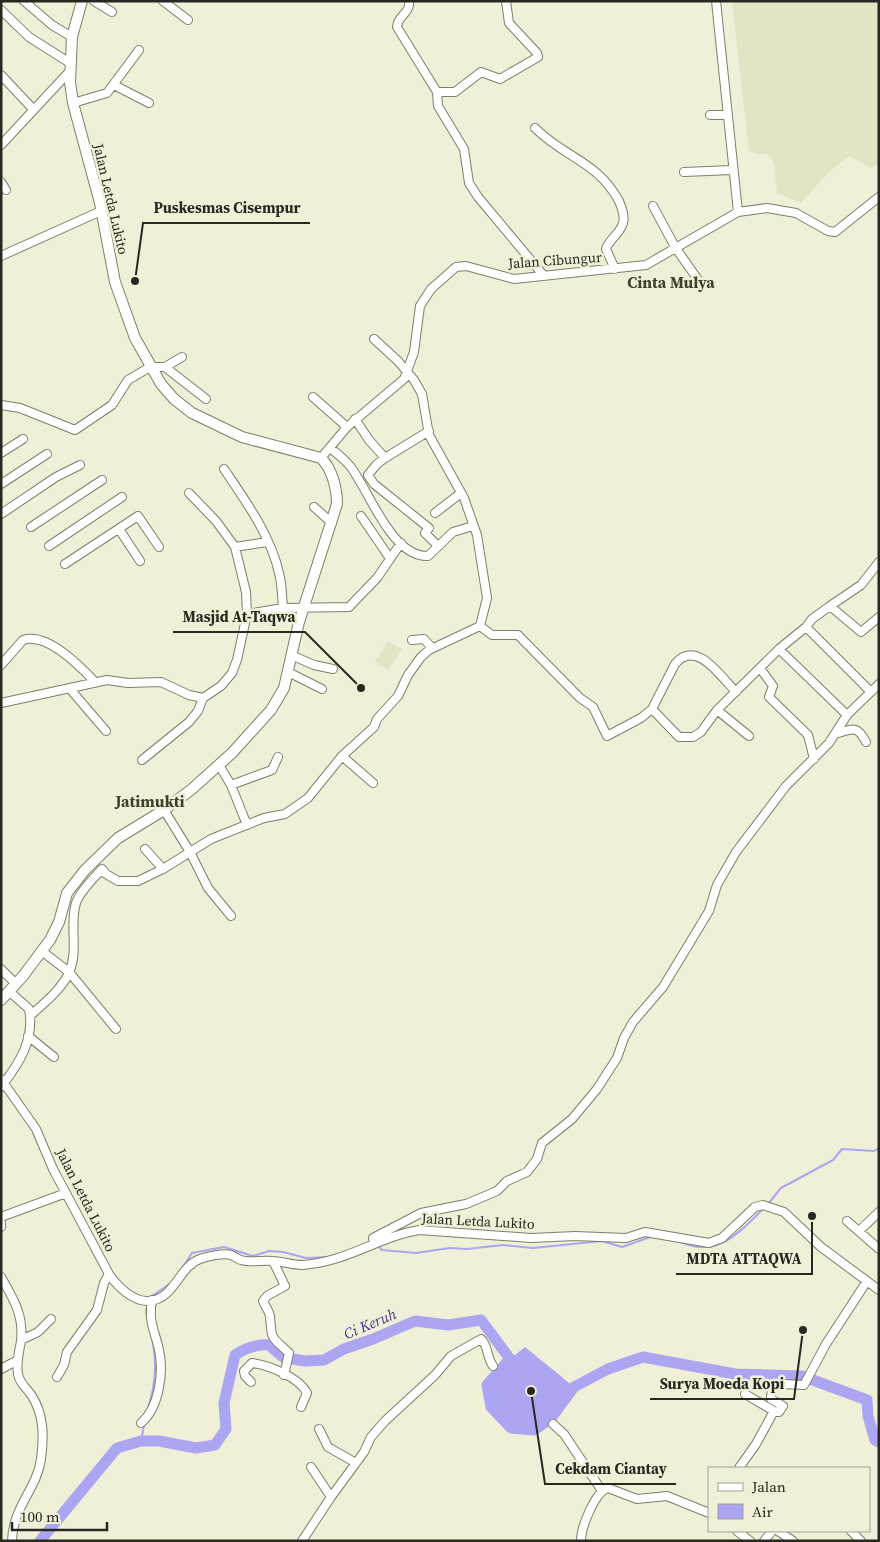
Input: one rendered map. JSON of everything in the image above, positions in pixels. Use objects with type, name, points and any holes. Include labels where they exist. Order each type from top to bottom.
[{"type":"street","points":[[24,1],[52,25],[72,37]]},
{"type":"street","name":"Jalan Letda Lukito","points":[[82,1],[72,37],[70,68],[73,103],[101,211],[115,282],[135,338],[150,367],[174,399],[192,413],[242,437],[321,458]]},
{"type":"street","points":[[94,1],[112,12]]},
{"type":"street","points":[[163,1],[188,20]]},
{"type":"street","points":[[409,1],[408,9],[398,20],[397,27],[438,92],[438,106],[464,149],[470,183],[478,197],[544,276]]},
{"type":"street","points":[[438,92],[455,92],[481,72],[500,79],[538,57],[537,53],[510,23],[506,1]]},
{"type":"street","points":[[716,1],[732,170],[738,212],[767,208],[784,209],[796,213],[828,232],[835,232],[879,197]]},
{"type":"street","points":[[1,10],[29,37],[70,68],[1,145]]},
{"type":"street","points":[[73,103],[105,94],[114,85],[139,50]]},
{"type":"street","points":[[1,75],[33,109]]},
{"type":"street","points":[[114,85],[149,103]]},
{"type":"street","points":[[710,115],[727,115]]},
{"type":"street","points":[[535,128],[547,141],[601,175],[610,185],[624,213],[621,228],[606,249],[615,269]]},
{"type":"street","points":[[684,172],[732,170]]},
{"type":"street","points":[[1,182],[6,190]]},
{"type":"street","points":[[653,206],[675,248],[701,284]]},
{"type":"street","points":[[2,253],[101,211]]},
{"type":"street","name":"Jalan Cibungur","points":[[321,458],[347,426],[397,387],[408,372],[414,352],[420,306],[430,289],[450,270],[466,266],[514,279],[615,269],[653,262],[738,212]]},
{"type":"street","points":[[374,339],[408,372],[422,394],[428,435],[461,493],[477,535],[487,598],[480,626]]},
{"type":"street","points":[[1,405],[20,408],[75,430],[112,405],[128,380],[150,367],[165,366],[182,357]]},
{"type":"street","points":[[165,366],[206,399]]},
{"type":"street","points":[[313,396],[347,426]]},
{"type":"street","points":[[355,419],[369,440],[385,458]]},
{"type":"street","points":[[428,431],[376,464],[368,476],[374,484],[429,528],[425,533],[437,545]]},
{"type":"street","points":[[1,453],[23,439]]},
{"type":"street","points":[[330,448],[351,467],[386,527],[401,543],[419,556],[428,556],[437,545],[453,532],[473,526]]},
{"type":"street","points":[[1,484],[47,454]]},
{"type":"street","points":[[6,994],[43,952],[59,922],[67,893],[93,862],[118,838],[164,810],[219,765],[271,710],[281,695],[304,608],[337,504],[337,491],[326,463],[321,458]]},
{"type":"street","points":[[68,472],[56,477],[1,514],[18,506],[80,465]]},
{"type":"street","points":[[224,470],[240,493],[267,542],[279,572],[283,608]]},
{"type":"street","points":[[32,527],[102,480]]},
{"type":"street","points":[[142,760],[189,722],[198,711],[204,698],[221,686],[232,673],[237,660],[247,614],[246,592],[235,547],[216,521],[189,493]]},
{"type":"street","points":[[435,513],[461,493]]},
{"type":"street","points":[[49,546],[122,497]]},
{"type":"street","points":[[314,507],[332,523]]},
{"type":"street","points":[[65,564],[138,516],[159,547]]},
{"type":"street","points":[[361,516],[389,558]]},
{"type":"street","points":[[119,529],[140,561]]},
{"type":"street","points":[[235,547],[267,542]]},
{"type":"street","points":[[247,614],[283,608],[349,607],[377,578],[401,543]]},
{"type":"street","points":[[652,709],[678,737],[693,737],[701,732],[717,710],[779,649],[806,627],[812,619],[861,586],[879,562]]},
{"type":"street","points":[[830,606],[861,632],[879,617]]},
{"type":"street","points":[[93,862],[106,874],[118,881],[138,881],[163,869],[210,839],[264,818],[285,814],[308,798],[342,756],[374,727],[377,719],[398,696],[413,667],[421,657],[432,648],[480,626]]},
{"type":"street","points":[[480,626],[492,635],[518,636],[580,698],[594,707],[607,736],[641,718],[652,709],[675,664],[681,658],[690,654],[702,657],[736,692]]},
{"type":"street","points":[[806,627],[871,692]]},
{"type":"street","points":[[1,665],[23,640],[37,638],[52,645],[95,682]]},
{"type":"street","points":[[412,640],[424,640],[432,648]]},
{"type":"street","points":[[779,649],[847,715]]},
{"type":"street","points":[[291,655],[314,665],[333,669]]},
{"type":"street","points":[[760,668],[773,686],[769,697],[808,735],[814,758]]},
{"type":"street","points":[[288,672],[322,689]]},
{"type":"street","points":[[1,703],[107,680],[128,683],[161,682],[189,695],[204,698]]},
{"type":"street","points":[[375,1242],[421,1213],[461,1206],[497,1191],[507,1180],[527,1172],[537,1159],[542,1142],[572,1119],[597,1088],[617,1058],[628,1030],[664,987],[710,912],[717,885],[736,852],[786,786],[835,734],[847,715],[879,684]]},
{"type":"street","points":[[391,688],[398,696]]},
{"type":"street","points":[[70,689],[106,731]]},
{"type":"street","points":[[717,710],[749,736]]},
{"type":"street","points":[[835,734],[849,728],[855,729],[866,742]]},
{"type":"street","points":[[342,756],[373,782]]},
{"type":"street","points":[[232,785],[272,770],[278,758]]},
{"type":"street","points":[[219,765],[232,785],[247,825]]},
{"type":"street","points":[[164,810],[190,852],[208,888],[231,916]]},
{"type":"street","points":[[145,849],[163,869]]},
{"type":"street","points":[[30,1016],[55,993],[69,972],[75,951],[76,905],[80,896],[102,869]]},
{"type":"street","points":[[43,952],[69,972],[116,1029]]},
{"type":"street","points":[[1,969],[6,994],[29,1009],[30,1016],[27,1048],[2,1082]]},
{"type":"street","points":[[28,1036],[54,1057]]},
{"type":"street","name":"Jalan Letda Lukito","points":[[2,1082],[36,1129],[66,1193],[109,1274],[117,1285],[132,1296],[150,1301],[167,1293],[188,1266],[200,1259],[225,1255],[244,1261],[273,1261],[300,1265],[331,1261],[375,1242],[419,1230],[531,1238],[576,1236],[626,1238],[651,1232],[709,1244],[722,1238],[755,1208],[766,1206],[784,1212],[821,1248],[879,1290]]},
{"type":"street","points":[[1,1217],[66,1193]]},
{"type":"street","points":[[859,1231],[879,1212]]},
{"type":"street","points":[[847,1221],[879,1249]]},
{"type":"street","points":[[1,1222],[1,1227]]},
{"type":"street","points":[[273,1261],[285,1286],[267,1296],[263,1301],[270,1314],[269,1331],[271,1336],[289,1353],[284,1375]]},
{"type":"street","points":[[56,1377],[64,1365],[67,1352],[97,1310],[104,1283],[109,1274]]},
{"type":"street","points":[[1,1276],[19,1308],[21,1318],[21,1340],[16,1361],[18,1376],[23,1386],[40,1408],[42,1430],[41,1459],[16,1513],[12,1541]]},
{"type":"street","points":[[745,1394],[779,1412],[782,1406],[771,1399],[772,1386],[783,1384],[802,1387],[812,1373],[826,1344],[867,1281]]},
{"type":"street","points":[[144,1421],[154,1406],[160,1360],[152,1328],[150,1301]]},
{"type":"street","points":[[21,1340],[38,1332],[51,1318]]},
{"type":"street","points":[[302,1541],[356,1463],[371,1437],[385,1421],[430,1380],[457,1352],[481,1339],[484,1342],[487,1357],[492,1366]]},
{"type":"street","points":[[1,1369],[16,1361]]},
{"type":"street","points":[[251,1382],[245,1376],[244,1371],[252,1363],[262,1364],[300,1383],[306,1393],[301,1407]]},
{"type":"street","points":[[740,1467],[756,1444],[774,1411]]},
{"type":"street","points":[[553,1424],[564,1434],[602,1492]]},
{"type":"street","points":[[319,1429],[328,1447],[356,1463]]},
{"type":"street","points":[[311,1467],[331,1497]]},
{"type":"street","points":[[580,1541],[590,1511],[602,1492],[608,1488],[637,1499],[667,1496],[708,1513]]},
{"type":"street","points":[[738,1532],[750,1541]]},
{"type":"street","points":[[780,1532],[793,1541]]},
{"type":"street","points":[[852,1532],[861,1541]]},
{"type":"shaded area","points":[[732,1],[879,1],[879,167],[876,165],[871,168],[849,156],[828,173],[801,203],[777,193],[774,165],[769,154],[757,154],[749,151]]},
{"type":"shaded area","points":[[388,641],[402,649],[388,670],[375,662]]},
{"type":"water","points":[[525,1347],[574,1387],[558,1412],[540,1428],[532,1431],[511,1428],[491,1407],[488,1385],[510,1359]]},
{"type":"waterway","points":[[768,1204],[781,1188],[833,1160],[842,1149],[874,1151],[879,1148]]},
{"type":"waterway","points":[[677,1241],[697,1247],[709,1247],[718,1244],[735,1235],[763,1209]]},
{"type":"waterway","points":[[378,1246],[382,1250],[416,1253],[450,1248],[467,1249],[503,1245],[533,1248],[602,1241],[622,1247],[653,1236]]},
{"type":"waterway","points":[[179,1273],[192,1253],[224,1247],[253,1256],[269,1251],[283,1252],[306,1258],[327,1257]]},
{"type":"waterway","points":[[149,1298],[171,1283]]},
{"type":"waterway","points":[[148,1302],[146,1311],[148,1322]]},
{"type":"waterway","name":"Ci Keruh","points":[[40,1541],[117,1448],[141,1441],[159,1441],[196,1448],[215,1445],[226,1429],[224,1403],[235,1355],[247,1348],[269,1345],[283,1357],[304,1361],[324,1360],[344,1349],[415,1321],[448,1325],[481,1320],[510,1359],[487,1385],[491,1407],[511,1428],[534,1430],[551,1418],[574,1387],[608,1369],[643,1357],[735,1374],[802,1376],[867,1400],[868,1416],[875,1440],[879,1442]]},
{"type":"waterway","points":[[148,1408],[155,1369],[150,1329]]},
{"type":"waterway","points":[[141,1441],[144,1425]]},
{"type":"place","name":"Puskesmas Cisempur","points":[[135,281]]},
{"type":"place","name":"Masjid At-Taqwa","points":[[361,688]]},
{"type":"place","name":"MDTA ATTAQWA","points":[[812,1216]]},
{"type":"place","name":"Surya Moeda Kopi","points":[[803,1330]]},
{"type":"place","name":"Cekdam Ciantay","points":[[531,1391]]},
{"type":"district","name":"Cinta Mulya","points":[[671,282]]},
{"type":"district","name":"Jatimukti","points":[[150,801]]}]
